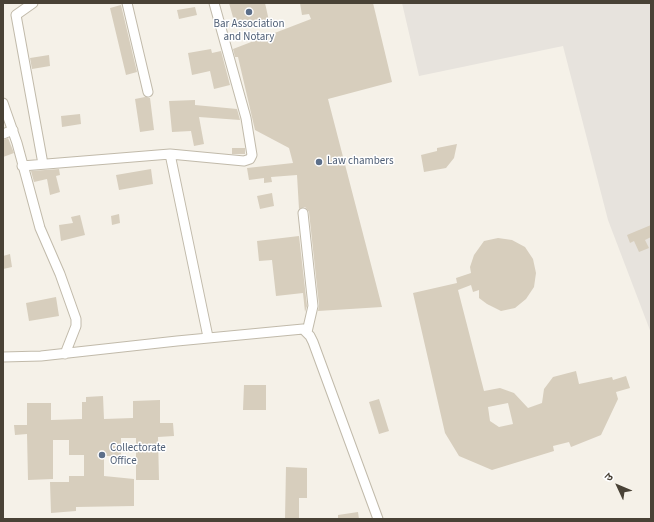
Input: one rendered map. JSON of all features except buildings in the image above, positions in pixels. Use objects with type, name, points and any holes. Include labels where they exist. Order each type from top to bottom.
[{"type":"street","points":[[33,3],[16,15],[43,164]]},
{"type":"street","points":[[127,3],[148,92]]},
{"type":"street","points":[[22,166],[170,154],[244,161],[250,159],[252,155],[246,118],[214,3]]},
{"type":"street","points":[[3,103],[13,130],[40,228],[60,274],[76,319],[76,326],[66,354]]},
{"type":"street","points":[[3,134],[13,130]]},
{"type":"street","points":[[170,154],[208,337]]},
{"type":"street","points":[[303,213],[313,306],[307,332]]},
{"type":"street","points":[[3,357],[66,354],[298,328],[307,332],[313,342],[338,406],[378,519]]},
{"type":"shaded area","points":[[402,3],[651,3],[651,333],[608,220],[563,46],[419,76]]},
{"type":"place","name":"Bar Association and Notary","points":[[249,12]]},
{"type":"place","name":"Law chambers","points":[[319,162]]},
{"type":"place","name":"Collectorate Office","points":[[102,455]]}]
